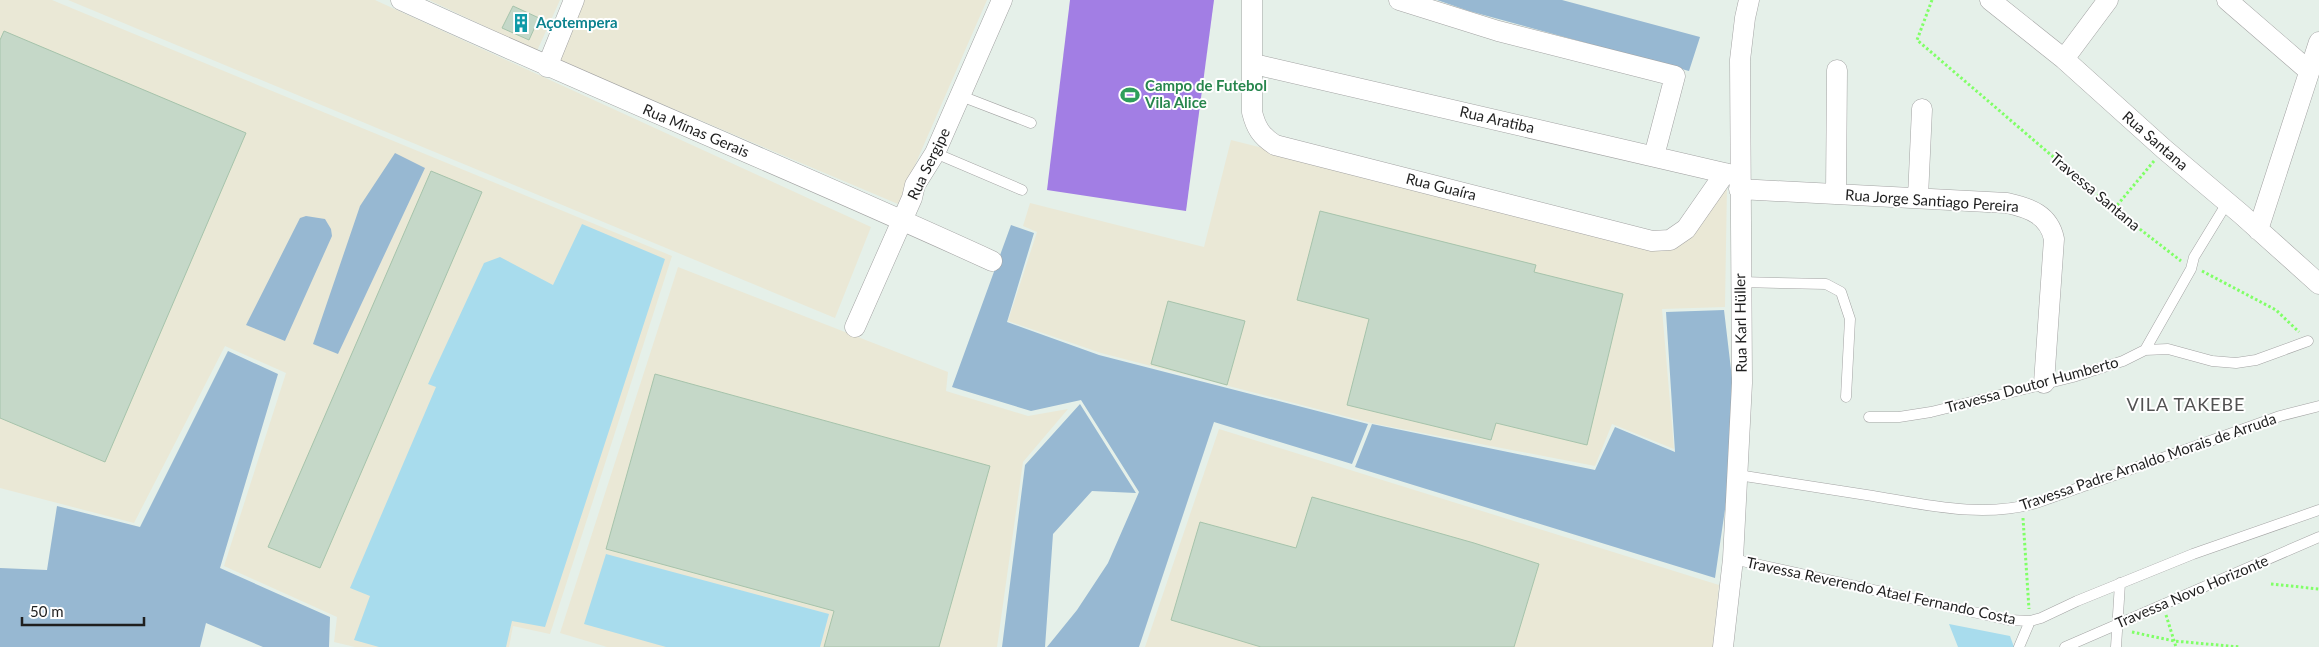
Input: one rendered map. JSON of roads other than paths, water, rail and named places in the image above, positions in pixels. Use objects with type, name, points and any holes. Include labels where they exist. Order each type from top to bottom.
[{"type":"street","name":"Rua Minas Gerais","points":[[401,0],[546,67],[902,220],[992,261]]},
{"type":"street","points":[[546,67],[574,0]]},
{"type":"street","name":"Rua Sergipe","points":[[855,327],[902,220],[915,185],[935,153],[1002,0]]},
{"type":"street","name":"Rua Guaíra","points":[[1252,0],[1254,64],[1252,112],[1256,126],[1263,137],[1275,145],[1652,241],[1670,240],[1686,230],[1735,179]]},
{"type":"street","points":[[1399,0],[1498,31],[1675,76],[1654,156]]},
{"type":"street","name":"Rua Karl Hüller","points":[[1723,647],[1733,559],[1742,383],[1735,179],[1740,60],[1749,0]]},
{"type":"street","name":"Rua Santana","points":[[1990,0],[2064,59],[2319,284]]},
{"type":"street","points":[[2064,59],[2108,0]]},
{"type":"street","points":[[2227,0],[2310,71]]},
{"type":"street","points":[[2258,230],[2319,42]]},
{"type":"street","name":"Rua Aratiba","points":[[1254,64],[1654,156],[1735,179]]},
{"type":"street","points":[[1836,70],[1836,193]]},
{"type":"street","points":[[1918,197],[1922,109]]},
{"type":"street","name":"Rua Jorge Santiago Pereira","points":[[1735,179],[1836,193],[2007,203],[2038,213],[2048,224],[2054,240],[2044,383]]},
{"type":"lane","points":[[961,96],[1031,123]]},
{"type":"lane","points":[[935,153],[1022,190]]},
{"type":"lane","points":[[2145,350],[2191,269],[2194,256],[2227,203]]},
{"type":"lane","points":[[1740,282],[1826,284],[1841,292],[1850,319],[1846,397]]},
{"type":"lane","points":[[2145,350],[2168,349],[2212,362],[2236,363],[2256,360],[2308,341]]},
{"type":"lane","name":"Travessa Doutor Humberto","points":[[1869,417],[1899,417],[1931,412],[2101,369],[2145,350]]},
{"type":"lane","name":"Travessa Padre Arnaldo Morais de Arruda","points":[[1738,475],[1919,504],[1996,511],[2022,507],[2280,416],[2319,406]]},
{"type":"lane","name":"Travessa Reverendo Atael Fernando Costa","points":[[1733,559],[2009,620],[2030,621],[2193,554],[2318,511]]},
{"type":"lane","name":"Travessa Novo Horizonte","points":[[2065,647],[2118,627],[2162,605],[2319,537]]},
{"type":"lane","points":[[2116,647],[2120,583]]},
{"type":"lane","name":"Travessa Reverendo Atael Fernando Costa","points":[[2019,647],[2030,621]]},
{"type":"place","name":"Açotempera","points":[[521,23]]},
{"type":"place","name":"Campo de Futebol Vila Alice","points":[[1130,95]]},
{"type":"district","name":"VILA TAKEBE","points":[[2186,405]]}]
